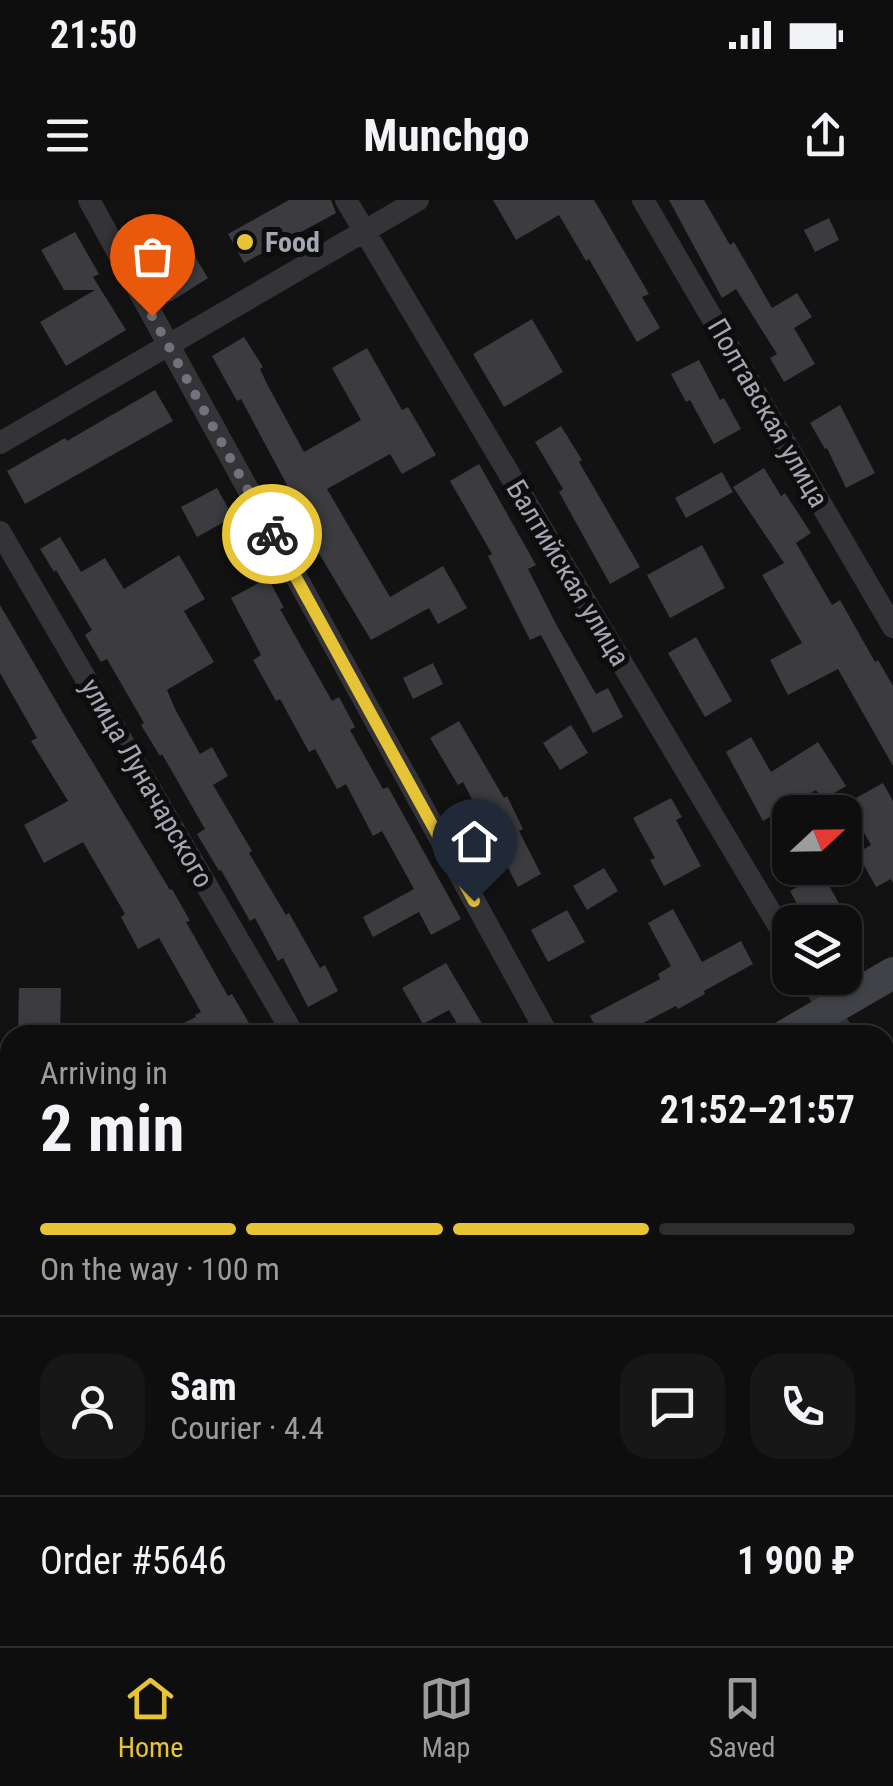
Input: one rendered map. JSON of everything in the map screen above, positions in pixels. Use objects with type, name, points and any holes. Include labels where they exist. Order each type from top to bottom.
[{"type":"street","points":[[89,200],[542,1025]]},
{"type":"street","name":"Балтийская улица","points":[[346,200],[772,915]]},
{"type":"street","points":[[0,443],[418,200]]},
{"type":"street","name":"Полтавская улица","points":[[643,200],[893,627]]},
{"type":"street","name":"улица Луначарского","points":[[0,532],[288,1025]]},
{"type":"street","points":[[820,995],[836,1023],[893,972]]},
{"type":"building","points":[[289,200],[331,200],[336,213],[244,263],[228,234]]},
{"type":"building","points":[[493,200],[594,200],[649,294],[642,297],[660,328],[637,342],[559,215],[516,240]]},
{"type":"building","points":[[669,200],[704,200],[730,245],[734,242],[772,308],[797,293],[812,317],[794,328],[815,364],[784,382],[770,358],[777,354],[736,289],[722,298]]},
{"type":"building","points":[[829,218],[839,240],[815,252],[804,230]]},
{"type":"building","points":[[75,232],[99,274],[93,277],[126,330],[66,366],[40,322],[95,290],[64,290],[41,250]]},
{"type":"building","points":[[193,253],[208,278],[170,302],[154,276]]},
{"type":"building","points":[[532,319],[563,372],[504,407],[473,354]]},
{"type":"building","points":[[244,337],[304,452],[361,420],[332,368],[367,348],[402,410],[408,407],[436,455],[402,474],[390,454],[327,489],[390,597],[443,566],[467,608],[438,624],[429,608],[371,640],[306,532],[311,530],[241,399],[237,401],[212,356]]},
{"type":"building","points":[[699,360],[741,429],[714,444],[671,374]]},
{"type":"building","points":[[155,390],[173,421],[25,504],[7,471]]},
{"type":"building","points":[[840,405],[875,473],[846,488],[810,423]]},
{"type":"building","points":[[561,426],[640,567],[610,584],[535,442]]},
{"type":"building","points":[[479,464],[536,565],[528,569],[556,624],[596,694],[608,688],[623,717],[593,733],[541,635],[530,640],[488,556],[492,554],[450,481]]},
{"type":"building","points":[[764,468],[811,533],[796,543],[832,605],[840,600],[893,686],[893,766],[838,669],[788,695],[770,660],[802,643],[762,575],[784,563],[733,487]]},
{"type":"building","points":[[722,472],[733,492],[686,518],[675,498]]},
{"type":"building","points":[[217,488],[233,517],[197,537],[181,507]]},
{"type":"building","points":[[60,537],[81,572],[105,558],[124,589],[179,555],[205,599],[184,611],[214,662],[167,690],[200,754],[212,747],[228,776],[213,785],[286,915],[289,913],[320,968],[325,965],[338,991],[308,1007],[283,958],[278,961],[255,918],[250,921],[219,871],[197,834],[205,829],[141,725],[144,723],[107,659],[101,662],[85,635],[92,630],[40,549]]},
{"type":"building","points":[[702,545],[725,588],[670,618],[647,575]]},
{"type":"building","points":[[268,578],[284,608],[280,609],[332,701],[339,697],[355,727],[350,730],[383,789],[388,787],[461,919],[431,935],[419,912],[373,937],[363,917],[414,889],[382,831],[373,836],[346,784],[337,789],[315,749],[309,752],[253,660],[261,655],[231,598]]},
{"type":"building","points":[[0,605],[172,889],[228,996],[232,994],[250,1025],[180,1025],[201,1012],[159,938],[138,949],[121,917],[125,914],[83,842],[44,863],[24,825],[68,801],[31,741],[37,738],[0,673]]},
{"type":"building","points":[[696,637],[732,701],[705,717],[668,653]]},
{"type":"building","points":[[433,663],[443,684],[413,699],[403,678]]},
{"type":"building","points":[[459,721],[504,798],[507,796],[541,874],[518,887],[463,782],[458,785],[430,738]]},
{"type":"building","points":[[571,725],[588,753],[560,770],[543,743]]},
{"type":"building","points":[[751,737],[771,772],[818,742],[846,786],[831,795],[820,795],[816,790],[807,795],[772,795],[772,816],[763,821],[726,752]]},
{"type":"building","points":[[883,783],[893,801],[893,883],[891,879],[876,887],[862,862],[862,850],[871,845],[862,829],[861,795]]},
{"type":"building","points":[[671,798],[682,817],[676,820],[701,866],[664,886],[650,860],[655,858],[633,818]]},
{"type":"building","points":[[604,868],[618,891],[587,910],[573,886]]},
{"type":"building","points":[[801,885],[829,885],[840,905],[798,905],[790,891]]},
{"type":"building","points":[[673,909],[702,962],[741,941],[753,964],[678,1009],[676,1006],[639,1025],[595,1025],[590,1016],[660,979],[658,974],[671,966],[648,923]]},
{"type":"building","points":[[567,910],[585,942],[548,962],[531,930]]},
{"type":"building","points":[[446,963],[483,1025],[458,1025],[449,1010],[423,1024],[402,988]]},
{"type":"building","points":[[19,988],[61,988],[60,1025],[18,1025]]},
{"type":"way so far","points":[[152,316],[272,534]]},
{"type":"place","name":"Food","points":[[245,242]]},
{"type":"route","points":[[272,534],[474,901]]}]
